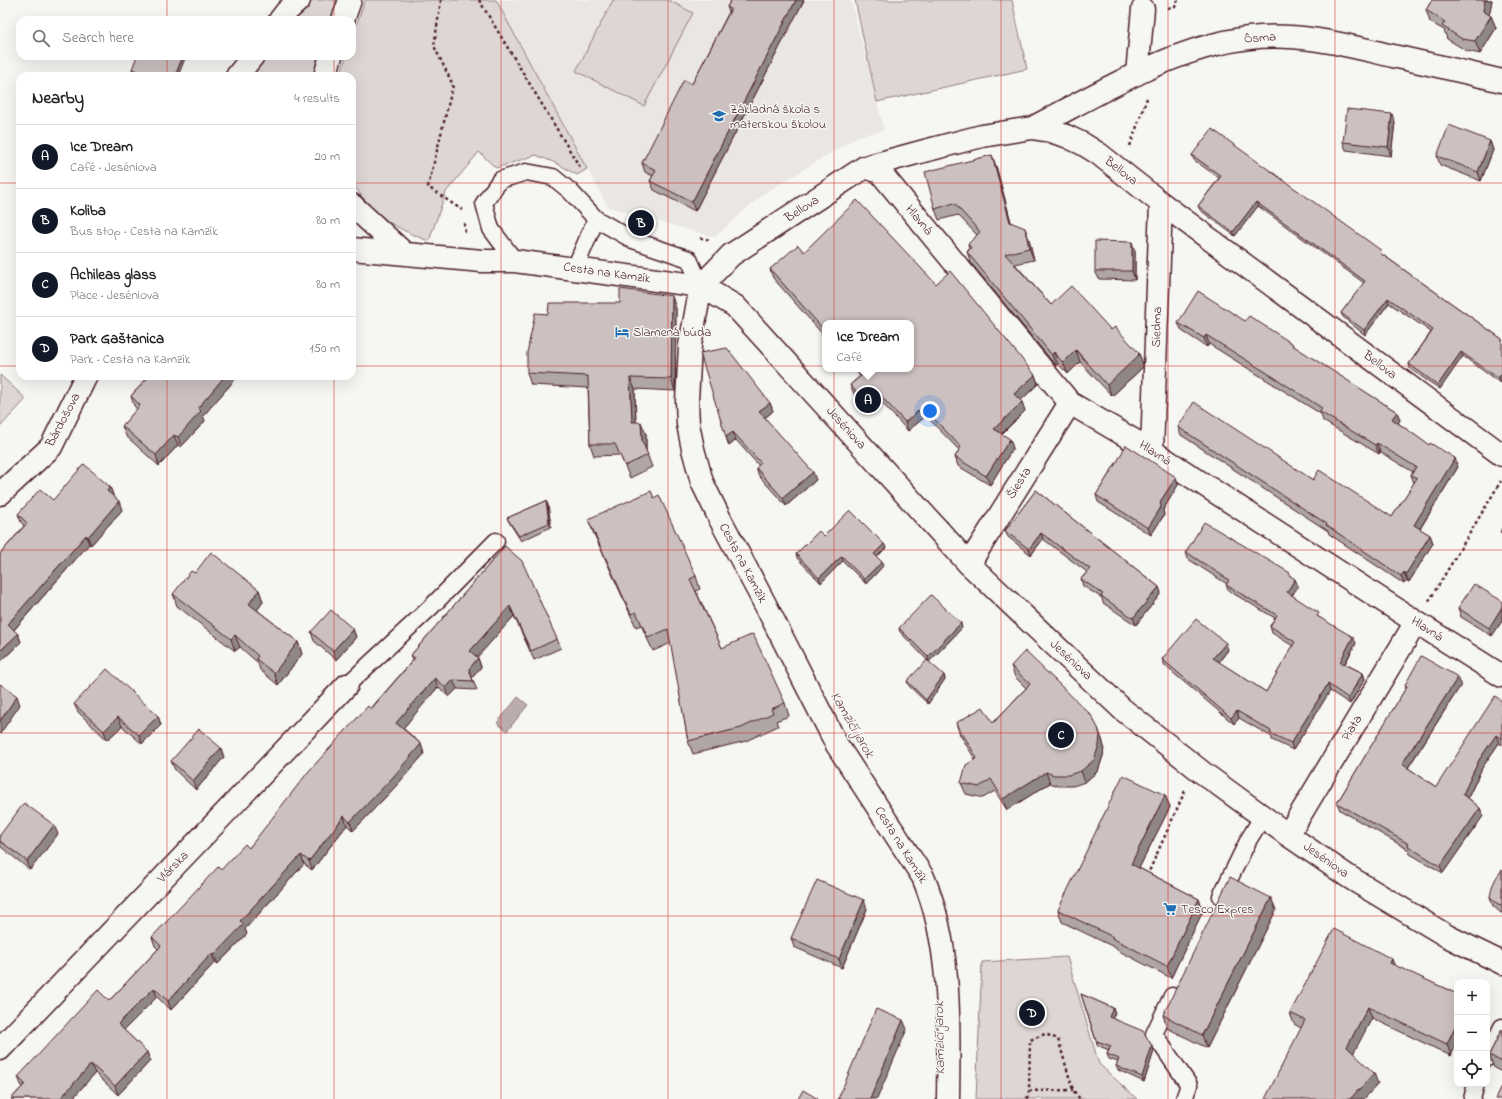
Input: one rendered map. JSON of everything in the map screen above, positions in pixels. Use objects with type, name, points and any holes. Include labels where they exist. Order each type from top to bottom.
[{"type":"street","points":[[283,16],[299,0]]},
{"type":"street","points":[[344,16],[350,0]]},
{"type":"street","points":[[1137,74],[1144,9]]},
{"type":"street","name":"Ôsma","points":[[1032,128],[1160,63],[1212,45],[1249,38],[1274,36],[1301,38],[1365,49],[1502,82]]},
{"type":"street","points":[[240,72],[250,60]]},
{"type":"street","points":[[326,72],[330,60]]},
{"type":"street","name":"Bellova","points":[[701,286],[731,255],[865,167],[982,136],[1032,128],[1050,131],[1066,136],[1083,144],[1120,170],[1161,203],[1502,455]]},
{"type":"street","name":"Hlavná","points":[[865,167],[880,172],[1070,403],[1152,451],[1502,676]]},
{"type":"street","name":"Siedma","points":[[1152,451],[1161,203]]},
{"type":"street","points":[[356,208],[405,254]]},
{"type":"street","name":"Cesta na Kamzík","points":[[356,249],[482,261],[514,261],[701,286],[690,345],[687,401],[688,424],[702,482],[837,745],[923,877],[931,895],[944,956],[949,1057],[948,1099]]},
{"type":"street","name":"Jeséniova","points":[[701,286],[735,306],[969,564],[1122,709],[1203,773],[1349,877],[1454,940],[1502,963]]},
{"type":"street","name":"Bárdošova","points":[[0,494],[51,448],[84,380]]},
{"type":"street","name":"Šiesta","points":[[969,564],[1070,403]]},
{"type":"street","name":"Piata","points":[[1288,834],[1416,622]]},
{"type":"street","name":"Vlárska","points":[[0,1049],[347,685]]},
{"type":"lane","points":[[514,261],[491,229],[484,204],[500,180],[526,172],[553,177],[596,219],[632,240],[689,259],[701,286]]},
{"type":"lane","points":[[575,268],[596,219]]},
{"type":"lane","points":[[347,685],[430,608],[496,542]]},
{"type":"lane","points":[[1215,909],[1249,839],[1263,816]]},
{"type":"lane","points":[[1178,985],[1154,1034],[1189,1084],[1184,1099]]},
{"type":"lane","points":[[1490,1052],[1502,1027]]},
{"type":"lane","points":[[1472,1099],[1475,1087]]},
{"type":"path","points":[[441,0],[434,46],[453,84],[428,187],[462,211]]},
{"type":"path","points":[[479,0],[582,171]]},
{"type":"path","points":[[1120,170],[1126,158],[1160,63]]},
{"type":"path","points":[[1416,622],[1502,480]]},
{"type":"path","points":[[1145,880],[1185,792]]},
{"type":"path","points":[[1027,1099],[1029,1092],[1030,1040],[1045,1034],[1058,1039],[1074,1090],[1080,1099]]},
{"type":"path","points":[[1029,1092],[1074,1090]]},
{"type":"shaded area","points":[[313,0],[337,0],[331,16],[298,16]]},
{"type":"shaded area","points":[[365,0],[496,0],[587,169],[577,175],[558,164],[536,155],[496,168],[479,152],[446,192],[429,241],[405,231],[384,219],[367,203],[356,188],[356,72],[341,72],[345,60],[356,60],[356,26]]},
{"type":"shaded area","name":"Základná škola s materskou školou","points":[[496,0],[851,0],[884,130],[859,136],[763,194],[715,237],[608,207]]},
{"type":"shaded area","points":[[613,0],[668,0],[693,13],[644,106],[576,71]]},
{"type":"shaded area","points":[[855,0],[1012,0],[1027,69],[877,102]]},
{"type":"shaded area","points":[[259,60],[317,60],[314,72],[251,72]]},
{"type":"shaded area","points":[[0,375],[26,399],[0,427]]},
{"type":"shaded area","points":[[518,697],[528,705],[507,731],[497,723]]},
{"type":"shaded area","points":[[1067,957],[1099,1064],[1137,1099],[976,1099],[982,962]]},
{"type":"building","points":[[731,0],[796,0],[692,202],[650,181],[656,170],[642,163],[684,80],[692,84],[731,9],[727,7]]},
{"type":"building","points":[[1432,0],[1485,0],[1483,11],[1491,16],[1475,41],[1462,39],[1442,26],[1445,22],[1426,10]]},
{"type":"building","points":[[135,60],[181,60],[177,72],[139,72],[132,69]]},
{"type":"building","points":[[1347,109],[1392,114],[1388,147],[1343,142]]},
{"type":"building","points":[[1449,125],[1490,141],[1478,172],[1437,156]]},
{"type":"building","points":[[1212,129],[1382,251],[1380,253],[1502,339],[1502,373],[1498,378],[1461,352],[1438,385],[1409,364],[1433,330],[1388,298],[1364,330],[1341,313],[1365,281],[1256,202],[1233,232],[1198,206],[1221,176],[1192,155]]},
{"type":"building","points":[[992,155],[1010,222],[1025,228],[1029,248],[1005,254],[1051,305],[1071,286],[1111,330],[1115,327],[1139,353],[1138,356],[1107,385],[1076,350],[1063,363],[1054,352],[1052,355],[967,252],[971,248],[968,244],[980,232],[954,203],[935,209],[925,172]]},
{"type":"building","points":[[857,200],[936,284],[950,271],[1035,375],[1014,394],[1022,402],[994,429],[1010,439],[986,476],[955,457],[961,447],[923,407],[905,422],[879,394],[868,405],[850,385],[863,374],[861,372],[914,372],[914,320],[822,320],[822,328],[770,269],[798,245],[804,252]]},
{"type":"building","points":[[1095,241],[1132,242],[1132,271],[1095,271]]},
{"type":"building","points":[[620,289],[672,296],[671,379],[630,378],[632,422],[641,422],[642,441],[648,455],[625,466],[615,444],[590,444],[588,376],[527,373],[527,353],[535,313],[548,314],[549,303],[620,303]]},
{"type":"building","points":[[1198,291],[1245,321],[1249,316],[1293,344],[1292,345],[1397,412],[1392,419],[1429,445],[1430,443],[1455,458],[1414,525],[1430,535],[1406,574],[1404,572],[1401,576],[1326,525],[1327,524],[1178,427],[1194,402],[1313,480],[1319,470],[1392,517],[1417,478],[1411,475],[1416,467],[1377,443],[1375,445],[1320,412],[1322,408],[1206,335],[1204,338],[1178,323]]},
{"type":"building","points":[[727,348],[770,403],[759,411],[813,472],[783,498],[756,468],[761,463],[733,432],[726,437],[700,353]]},
{"type":"building","points":[[145,380],[222,380],[198,408],[201,411],[178,437],[174,435],[156,455],[122,426],[140,405],[131,396]]},
{"type":"building","points":[[1126,445],[1176,477],[1160,502],[1161,507],[1148,528],[1096,495]]},
{"type":"building","points":[[84,464],[110,487],[107,491],[119,501],[88,537],[86,535],[8,624],[18,634],[0,651],[0,554],[27,523],[18,514],[40,489],[53,500]]},
{"type":"building","points":[[1036,490],[1159,587],[1133,618],[1101,596],[1103,594],[1081,579],[1090,569],[1041,533],[1029,549],[1005,531]]},
{"type":"building","points":[[651,491],[654,498],[659,495],[696,576],[690,579],[722,648],[753,634],[785,703],[771,709],[773,713],[741,728],[688,741],[668,629],[648,638],[636,612],[631,614],[588,519]]},
{"type":"building","points":[[546,501],[549,523],[519,536],[507,518]]},
{"type":"building","points":[[850,510],[884,544],[874,554],[882,562],[864,579],[842,556],[819,578],[796,554],[819,531],[824,536]]},
{"type":"building","points":[[1204,522],[1290,573],[1289,575],[1295,579],[1287,592],[1319,613],[1317,616],[1353,637],[1340,662],[1363,673],[1348,698],[1328,684],[1291,743],[1270,733],[1271,731],[1237,711],[1231,718],[1162,659],[1196,619],[1226,643],[1213,658],[1266,692],[1295,642],[1270,626],[1277,615],[1226,585],[1229,580],[1186,552]]},
{"type":"building","points":[[505,546],[522,561],[557,639],[531,651],[510,606],[470,651],[478,658],[469,669],[473,681],[453,680],[446,688],[435,678],[396,723],[421,744],[393,777],[350,822],[344,816],[309,861],[301,855],[240,921],[244,924],[214,955],[212,953],[168,1001],[154,988],[118,1024],[147,1052],[115,1086],[91,1064],[60,1099],[11,1099],[25,1084],[18,1077],[98,990],[109,1001],[161,946],[152,937],[218,867],[221,870],[245,844],[249,848],[308,772],[368,706],[371,709],[415,658],[411,655]]},
{"type":"building","points":[[211,552],[259,590],[249,604],[298,642],[274,673],[256,659],[258,656],[235,635],[231,639],[173,594],[191,571],[195,573]]},
{"type":"building","points":[[1474,584],[1502,601],[1502,607],[1489,628],[1458,608]]},
{"type":"building","points":[[931,595],[961,623],[928,657],[899,628]]},
{"type":"building","points":[[331,610],[353,629],[333,651],[311,632]]},
{"type":"building","points":[[1025,651],[1091,715],[1100,735],[1099,745],[1094,760],[1081,771],[1069,775],[1054,775],[1046,772],[1003,799],[991,779],[979,787],[961,783],[966,765],[977,758],[956,723],[983,707],[993,723],[1030,684],[1011,666]]},
{"type":"building","points":[[1421,656],[1458,677],[1402,764],[1436,787],[1495,696],[1502,701],[1502,739],[1496,735],[1479,760],[1463,794],[1480,808],[1440,866],[1408,846],[1409,844],[1337,803],[1407,686],[1405,685]]},
{"type":"building","points":[[927,660],[944,675],[926,700],[907,681]]},
{"type":"building","points":[[107,669],[158,716],[139,735],[118,717],[104,731],[74,704]]},
{"type":"building","points":[[0,684],[17,696],[0,721]]},
{"type":"building","points":[[199,729],[221,748],[193,781],[171,761]]},
{"type":"building","points":[[1123,775],[1165,795],[1131,864],[1199,899],[1167,966],[1058,910]]},
{"type":"building","points":[[24,803],[54,825],[27,861],[0,841],[0,835]]},
{"type":"building","points":[[1502,870],[1502,905],[1498,904],[1490,897],[1496,878]]},
{"type":"building","points":[[1230,877],[1271,898],[1202,1035],[1163,1015]]},
{"type":"building","points":[[817,880],[864,900],[839,959],[791,938]]},
{"type":"building","points":[[1334,929],[1392,959],[1390,963],[1454,993],[1454,1029],[1447,1044],[1368,1007],[1347,1047],[1374,1073],[1350,1099],[1265,1099],[1305,1020],[1290,1013]]},
{"type":"building","points":[[1081,994],[1113,1008],[1109,1017],[1143,1031],[1152,1046],[1142,1077],[1116,1066],[1119,1059],[1107,1054],[1111,1046],[1097,1041],[1097,1043]]},
{"type":"building","points":[[876,1009],[903,1020],[870,1099],[838,1099]]},
{"type":"building","points":[[1502,1029],[1502,1062],[1490,1056]]},
{"type":"building","points":[[1502,1085],[1502,1099],[1495,1099]]},
{"type":"building","points":[[803,1090],[818,1099],[798,1099]]},
{"type":"place","name":"Základná škola s materskou školou","points":[[719,116]]},
{"type":"place","name":"Koliba","points":[[641,223]]},
{"type":"place","name":"Slamená búda","points":[[622,332]]},
{"type":"place","name":"Ice Dream","points":[[868,400]]},
{"type":"place","name":"Achileas glass","points":[[1061,735]]},
{"type":"place","name":"Tesco Expres","points":[[1170,909]]},
{"type":"place","name":"Park Gaštanica","points":[[1032,1013]]},
{"type":"water label","name":"Kamzičí jarok","points":[[852,725]]},
{"type":"water label","name":"Kamzičí jarok","points":[[940,1038]]}]
